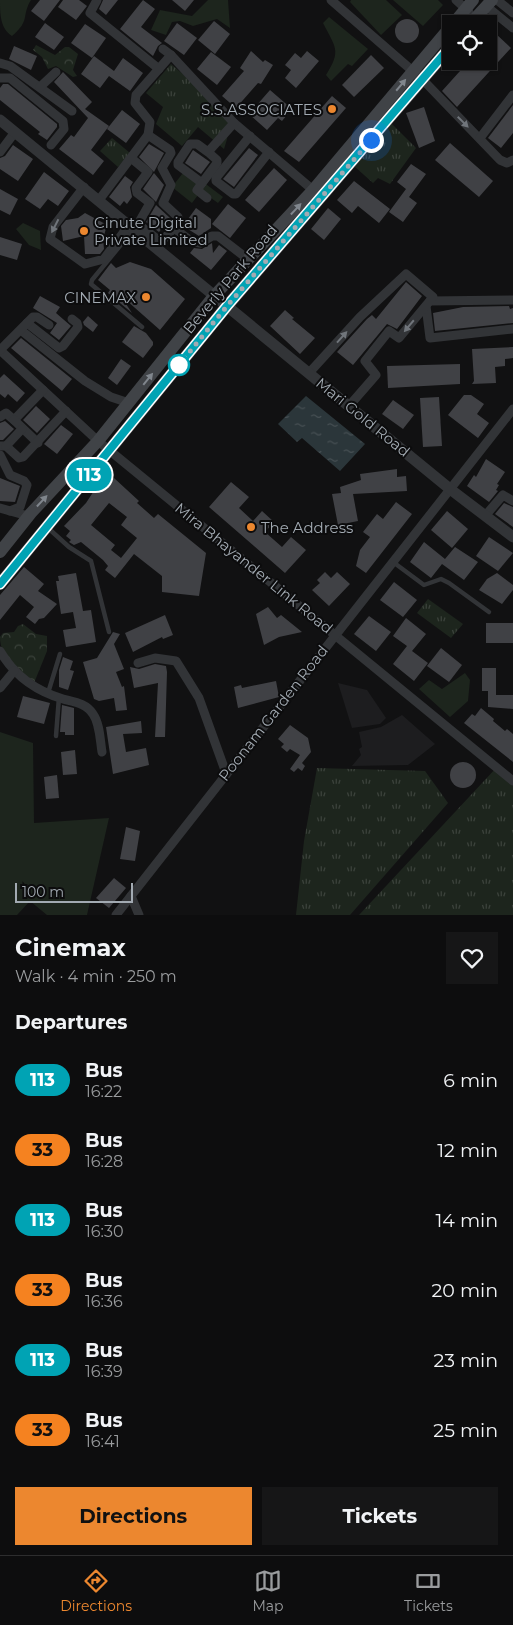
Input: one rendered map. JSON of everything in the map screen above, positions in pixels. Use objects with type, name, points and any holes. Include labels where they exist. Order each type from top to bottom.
[{"type":"main road","name":"Beverly Park Road","points":[[471,13],[492,2]]},
{"type":"main road","name":"Beverly Park Road","points":[[0,552],[28,516],[98,442],[214,296],[313,190],[442,37]]},
{"type":"main road","name":"Beverly Park Road","points":[[0,584],[227,306],[442,57]]},
{"type":"street","points":[[98,0],[90,13],[159,69]]},
{"type":"street","points":[[331,0],[413,70],[500,160],[508,163],[513,160]]},
{"type":"street","points":[[456,0],[471,13]]},
{"type":"street","points":[[492,2],[513,13]]},
{"type":"street","points":[[492,2],[513,28]]},
{"type":"street","points":[[163,49],[171,55],[234,123],[313,190]]},
{"type":"street","points":[[99,200],[149,136],[150,122],[135,103],[136,95],[171,55]]},
{"type":"street","points":[[0,63],[10,66],[72,111]]},
{"type":"street","points":[[40,88],[56,72]]},
{"type":"street","points":[[0,78],[10,78],[63,121],[64,129],[51,146]]},
{"type":"street","points":[[480,138],[513,95]]},
{"type":"street","name":"Mari Gold Road","points":[[0,120],[131,227],[159,245],[214,296],[450,489],[513,537]]},
{"type":"street","points":[[208,152],[234,123]]},
{"type":"street","points":[[0,152],[15,132]]},
{"type":"street","points":[[132,159],[148,172],[136,188],[137,193],[150,203],[138,224],[159,245],[179,221],[178,217],[163,203],[171,185],[162,168],[171,153],[170,150],[149,136]]},
{"type":"street","points":[[250,136],[216,178],[216,182],[233,194],[236,194],[269,152]]},
{"type":"street","points":[[202,183],[178,165],[190,144],[197,144],[217,160],[217,163],[197,190],[207,198]]},
{"type":"street","points":[[84,188],[53,227],[50,239],[85,264],[104,258],[131,227]]},
{"type":"street","points":[[174,228],[191,241],[200,243],[212,236],[218,236],[248,260]]},
{"type":"street","points":[[309,373],[360,317],[406,274],[433,297],[398,338],[389,331],[365,361],[376,375],[349,406]]},
{"type":"street","points":[[428,304],[513,300]]},
{"type":"street","points":[[428,304],[430,338],[513,329]]},
{"type":"street","points":[[0,350],[36,317],[49,325]]},
{"type":"street","points":[[24,327],[59,348],[63,346],[78,327],[77,323],[72,319]]},
{"type":"street","points":[[24,327],[85,381],[111,397],[129,403]]},
{"type":"street","name":"Mira Bhayander Link Road","points":[[0,350],[98,442],[513,781]]},
{"type":"street","points":[[14,420],[43,390]]},
{"type":"street","name":"Poonam Garden Road","points":[[116,915],[513,410]]},
{"type":"street","points":[[22,429],[3,446],[19,458],[23,457],[38,443],[66,412]]},
{"type":"street","points":[[0,417],[6,413],[38,443]]},
{"type":"street","points":[[0,455],[10,475],[27,485],[20,507],[10,511]]},
{"type":"street","points":[[485,516],[502,495],[513,501]]},
{"type":"street","points":[[0,508],[28,516]]},
{"type":"street","points":[[0,651],[14,671],[48,693],[78,702],[93,714],[97,724],[102,752]]},
{"type":"street","points":[[138,663],[155,658],[176,661],[199,698],[226,773]]},
{"type":"street","points":[[0,688],[14,671]]},
{"type":"street","points":[[130,896],[139,915]]},
{"type":"lane","points":[[131,227],[91,284],[142,327]]},
{"type":"lane","points":[[46,527],[69,547],[91,561],[99,583],[109,632]]},
{"type":"lane","points":[[392,562],[424,585],[441,579],[449,582],[489,612]]},
{"type":"lane","points":[[48,693],[60,654]]},
{"type":"lane","points":[[56,736],[59,697]]},
{"type":"shaded area","points":[[338,683],[367,690],[386,718],[380,724],[352,728]]},
{"type":"shaded area","points":[[402,715],[435,744],[408,765],[352,766],[361,755],[359,749],[362,747],[359,732],[381,727]]},
{"type":"green space","points":[[0,0],[31,0],[22,26],[12,36],[3,25]]},
{"type":"green space","points":[[208,0],[228,0],[230,28],[217,19],[193,26],[180,21],[172,22],[166,35],[151,30],[160,10],[192,16]]},
{"type":"green space","points":[[351,0],[386,0],[402,15],[381,35],[350,2]]},
{"type":"green space","points":[[393,0],[438,0],[443,5],[423,26]]},
{"type":"green space","points":[[329,17],[368,49],[352,66],[348,64],[331,81],[326,75],[334,60],[335,49],[323,23]]},
{"type":"green space","points":[[36,45],[55,55],[65,47],[69,47],[78,54],[73,70],[77,76],[73,77],[56,66],[48,69],[42,57],[33,50]]},
{"type":"green space","points":[[171,64],[230,114],[224,149],[198,127],[182,146],[156,124],[163,107],[146,93]]},
{"type":"green space","points":[[391,123],[416,148],[390,184],[378,178],[373,183],[354,166]]},
{"type":"green space","points":[[112,138],[130,153],[118,167],[100,151]]},
{"type":"green space","points":[[186,169],[223,197],[218,203],[201,191],[192,203],[172,187]]},
{"type":"green space","points":[[23,223],[40,231],[41,250],[29,245],[16,229]]},
{"type":"green space","points":[[428,599],[463,624],[451,638],[417,613]]},
{"type":"green space","points":[[23,624],[36,634],[47,636],[47,651],[34,683],[11,663],[1,645],[0,637],[3,633],[14,632],[18,626]]},
{"type":"green space","points":[[465,673],[470,680],[468,701],[450,717],[419,689],[429,680],[442,689]]},
{"type":"green space","points":[[0,732],[33,743],[34,823],[109,818],[87,915],[47,915],[30,901],[17,915],[0,915]]},
{"type":"green space","points":[[497,767],[513,781],[513,915],[359,915]]},
{"type":"green space","points":[[317,768],[425,771],[448,803],[350,915],[296,915],[304,841]]},
{"type":"water","points":[[306,396],[365,444],[340,471],[302,438],[297,442],[278,424]]},
{"type":"building","points":[[40,0],[60,0],[44,21],[31,11]]},
{"type":"building","points":[[63,0],[79,0],[87,6],[76,20],[58,7]]},
{"type":"building","points":[[103,0],[118,0],[106,15],[99,9]]},
{"type":"building","points":[[143,0],[155,9],[141,27],[162,43],[158,46],[153,56],[120,29]]},
{"type":"building","points":[[172,0],[194,0],[185,11]]},
{"type":"building","points":[[407,19],[416,22],[419,31],[416,40],[407,43],[398,40],[395,31],[398,22]]},
{"type":"building","points":[[214,21],[230,34],[215,54],[198,40]]},
{"type":"building","points":[[45,23],[64,37],[54,50],[35,37]]},
{"type":"building","points":[[177,23],[197,38],[184,55],[164,41]]},
{"type":"building","points":[[85,24],[106,38],[92,58],[71,43]]},
{"type":"building","points":[[497,35],[511,48],[497,63]]},
{"type":"building","points":[[14,46],[37,56],[31,70],[9,59]]},
{"type":"building","points":[[251,51],[263,62],[265,60],[273,65],[261,84],[258,83],[236,108],[222,96],[244,71],[240,68]]},
{"type":"building","points":[[307,51],[319,61],[296,88],[285,78],[291,70],[285,65],[295,53],[301,58]]},
{"type":"building","points":[[211,52],[231,67],[217,85],[197,69]]},
{"type":"building","points":[[371,55],[384,68],[354,97],[342,85]]},
{"type":"building","points":[[94,56],[114,71],[123,58],[143,73],[130,91],[109,76],[100,88],[81,74]]},
{"type":"building","points":[[461,70],[491,70],[457,107],[442,91]]},
{"type":"building","points":[[63,72],[92,102],[85,109],[109,126],[91,150],[104,161],[93,175],[59,149],[71,135],[74,137],[88,118],[54,82]]},
{"type":"building","points":[[3,84],[8,84],[57,124],[57,127],[47,140],[38,134],[40,132],[0,100],[0,88]]},
{"type":"building","points":[[270,90],[292,109],[282,121],[278,118],[267,130],[249,114]]},
{"type":"building","points":[[332,96],[346,108],[299,162],[284,151]]},
{"type":"building","points":[[513,105],[513,133],[501,148],[488,138]]},
{"type":"building","points":[[424,107],[435,141],[419,148],[406,113]]},
{"type":"building","points":[[122,110],[140,124],[126,143],[107,129]]},
{"type":"building","points":[[450,143],[493,181],[479,197],[435,160]]},
{"type":"building","points":[[149,144],[164,153],[154,172],[139,157]]},
{"type":"building","points":[[13,145],[33,159],[18,181],[0,169],[0,158],[5,156]]},
{"type":"building","points":[[249,148],[258,155],[234,187],[223,179]]},
{"type":"building","points":[[193,150],[210,162],[201,174],[185,163]]},
{"type":"building","points":[[411,164],[426,174],[409,197],[417,203],[403,222],[389,212],[406,189],[397,182]]},
{"type":"building","points":[[274,168],[287,180],[259,212],[245,200]]},
{"type":"building","points":[[44,172],[69,191],[58,206],[48,199],[40,209],[25,199]]},
{"type":"building","points":[[154,173],[164,185],[156,202],[143,189]]},
{"type":"building","points":[[125,176],[133,182],[130,187],[132,197],[127,204],[124,201],[120,206],[109,197]]},
{"type":"building","points":[[354,181],[390,209],[379,223],[358,206],[352,213],[337,200]]},
{"type":"building","points":[[0,189],[18,199],[10,215],[0,210]]},
{"type":"building","points":[[228,204],[246,218],[230,238],[212,224]]},
{"type":"building","points":[[156,205],[170,218],[159,232],[146,222]]},
{"type":"building","points":[[196,208],[211,219],[211,228],[199,236],[183,226]]},
{"type":"building","points":[[328,208],[341,219],[324,240],[311,229]]},
{"type":"building","name":"Cinute Digital Private Limited","points":[[85,213],[107,225],[103,239],[104,249],[100,254],[85,254],[84,236],[63,241],[61,226],[66,220],[78,218]]},
{"type":"building","points":[[0,237],[22,244],[17,260],[0,255]]},
{"type":"building","points":[[212,243],[213,253],[219,245],[227,251],[211,270],[190,253],[194,248],[202,249]]},
{"type":"building","name":"CINEMAX","points":[[130,262],[151,269],[185,299],[160,330],[126,300],[124,301],[132,313],[108,293],[110,290],[98,280],[111,263],[116,268]]},
{"type":"building","points":[[406,282],[422,296],[397,329],[387,324],[353,365],[337,352],[367,319],[372,315],[376,319]]},
{"type":"building","points":[[40,296],[60,307],[56,313],[71,326],[59,340],[50,333],[57,323],[33,308]]},
{"type":"building","points":[[509,306],[510,309],[513,308],[513,323],[435,331],[433,313],[463,307]]},
{"type":"building","points":[[285,310],[294,318],[292,319],[315,338],[300,354],[270,326]]},
{"type":"building","points":[[88,316],[98,325],[93,332],[83,322]]},
{"type":"building","points":[[134,326],[146,333],[153,342],[153,345],[143,358],[122,342]]},
{"type":"building","points":[[21,338],[72,379],[62,391],[11,348]]},
{"type":"building","points":[[513,347],[513,358],[505,359],[505,366],[495,367],[496,383],[472,384],[474,381],[472,349]]},
{"type":"building","points":[[121,359],[131,366],[117,385],[108,378]]},
{"type":"building","points":[[460,364],[460,384],[388,388],[387,366]]},
{"type":"building","points":[[4,374],[25,393],[17,402],[8,394],[5,398],[0,394],[0,378]]},
{"type":"building","points":[[464,395],[471,395],[484,404],[477,414],[489,423],[478,438],[448,415]]},
{"type":"building","points":[[439,397],[442,446],[423,447],[420,398]]},
{"type":"building","points":[[393,400],[414,415],[403,429],[382,414]]},
{"type":"building","points":[[36,406],[50,419],[37,433],[23,420]]},
{"type":"building","points":[[5,421],[14,429],[3,440],[0,440],[0,423]]},
{"type":"building","points":[[61,425],[73,434],[57,454],[44,444]]},
{"type":"building","points":[[486,459],[505,472],[497,484],[499,485],[496,490],[498,491],[489,502],[467,486],[474,475],[476,477]]},
{"type":"building","points":[[397,469],[397,477],[406,476],[407,491],[353,494],[358,521],[338,525],[332,494],[341,493],[340,487],[361,480],[360,474]]},
{"type":"building","points":[[103,477],[110,483],[114,478],[154,518],[158,514],[206,553],[199,596],[162,592],[162,576],[134,554],[115,578],[105,570],[108,566],[103,560],[81,542],[74,545],[69,542],[71,540],[66,536],[70,531],[64,526],[86,503]],"holes":[[[109,503],[127,517],[121,525],[137,538],[121,558],[111,550],[115,545],[91,525]]]},
{"type":"building","points":[[0,478],[20,486],[15,502],[0,501]]},
{"type":"building","name":"The Address","points":[[231,482],[249,497],[239,508],[253,521],[262,511],[274,522],[265,532],[282,547],[291,537],[306,550],[285,573],[209,507]]},
{"type":"building","points":[[396,502],[412,514],[366,573],[356,566],[360,550],[370,537],[363,532],[377,514],[383,519]]},
{"type":"building","points":[[504,503],[513,507],[513,527],[495,514]]},
{"type":"building","points":[[447,511],[468,529],[452,548],[431,530]]},
{"type":"building","points":[[489,537],[513,553],[498,571],[476,556]]},
{"type":"building","points":[[424,542],[445,559],[455,547],[478,562],[464,580],[442,564],[431,578],[410,562]]},
{"type":"building","points":[[24,567],[44,584],[38,591],[57,604],[44,618],[39,619],[35,624],[26,617],[34,607],[20,595],[0,620],[0,595]]},
{"type":"building","points":[[325,572],[331,578],[337,572],[350,584],[329,606],[312,590],[320,583],[317,580]]},
{"type":"building","points":[[76,573],[83,611],[91,610],[96,642],[66,647],[63,630],[76,628],[73,612],[61,614],[56,581],[59,581],[58,576]]},
{"type":"building","points":[[497,573],[513,585],[513,590],[502,604],[479,590],[487,579]]},
{"type":"building","points":[[394,582],[417,600],[403,617],[380,600]]},
{"type":"building","points":[[268,607],[277,618],[281,615],[302,632],[279,637],[264,645],[256,614]]},
{"type":"building","points":[[165,615],[173,635],[163,639],[162,637],[133,652],[125,633]]},
{"type":"building","points":[[369,616],[391,632],[376,651],[354,634]]},
{"type":"building","points":[[406,618],[426,634],[412,651],[428,663],[414,681],[393,664],[407,646],[393,636]]},
{"type":"building","points":[[486,623],[513,623],[513,643],[486,643]]},
{"type":"building","points":[[113,632],[120,634],[114,644],[124,669],[116,672],[122,687],[124,686],[127,710],[116,711],[114,698],[99,701],[94,699],[83,662],[97,658]]},
{"type":"building","points":[[441,648],[462,665],[449,682],[427,666]]},
{"type":"building","points":[[63,657],[73,661],[70,670],[74,671],[68,690],[59,687],[59,670]]},
{"type":"building","points":[[155,664],[166,666],[167,672],[165,737],[155,737],[158,683],[134,688],[130,667],[139,669]]},
{"type":"building","points":[[482,668],[496,668],[496,695],[513,695],[513,709],[488,707],[488,691],[482,691]]},
{"type":"building","points":[[276,681],[279,697],[238,708],[234,687],[241,685],[242,688]]},
{"type":"building","points":[[23,696],[50,703],[44,724],[17,717]]},
{"type":"building","points":[[62,705],[74,708],[74,735],[65,735],[65,732],[60,732]]},
{"type":"building","points":[[481,708],[505,731],[507,729],[513,734],[513,762],[464,723],[472,714],[475,716]]},
{"type":"building","points":[[141,721],[142,733],[123,734],[126,752],[146,748],[149,765],[113,774],[106,727]]},
{"type":"building","points":[[290,725],[308,738],[311,752],[302,763],[305,766],[302,771],[298,768],[294,772],[290,769],[300,755],[290,749],[287,752],[281,747],[284,744],[278,739]]},
{"type":"building","points":[[75,750],[77,774],[63,775],[61,752]]},
{"type":"building","points":[[463,762],[472,766],[476,775],[472,784],[463,788],[454,784],[450,775],[454,766]]},
{"type":"building","points":[[57,775],[59,798],[46,799],[44,777]]},
{"type":"building","points":[[126,827],[140,831],[135,861],[120,859]]},
{"type":"building","points":[[114,878],[126,888],[109,908],[96,898]]},
{"type":"bus line","name":"113","points":[[0,584],[227,306],[442,57]]},
{"type":"place","name":"S.S.ASSOCIATES","points":[[332,109]]},
{"type":"place","name":"Cinute Digital Private Limited","points":[[84,231]]},
{"type":"place","name":"CINEMAX","points":[[146,297]]},
{"type":"place","name":"The Address","points":[[251,527]]},
{"type":"route","points":[[179,365],[227,306],[371,140]]}]
